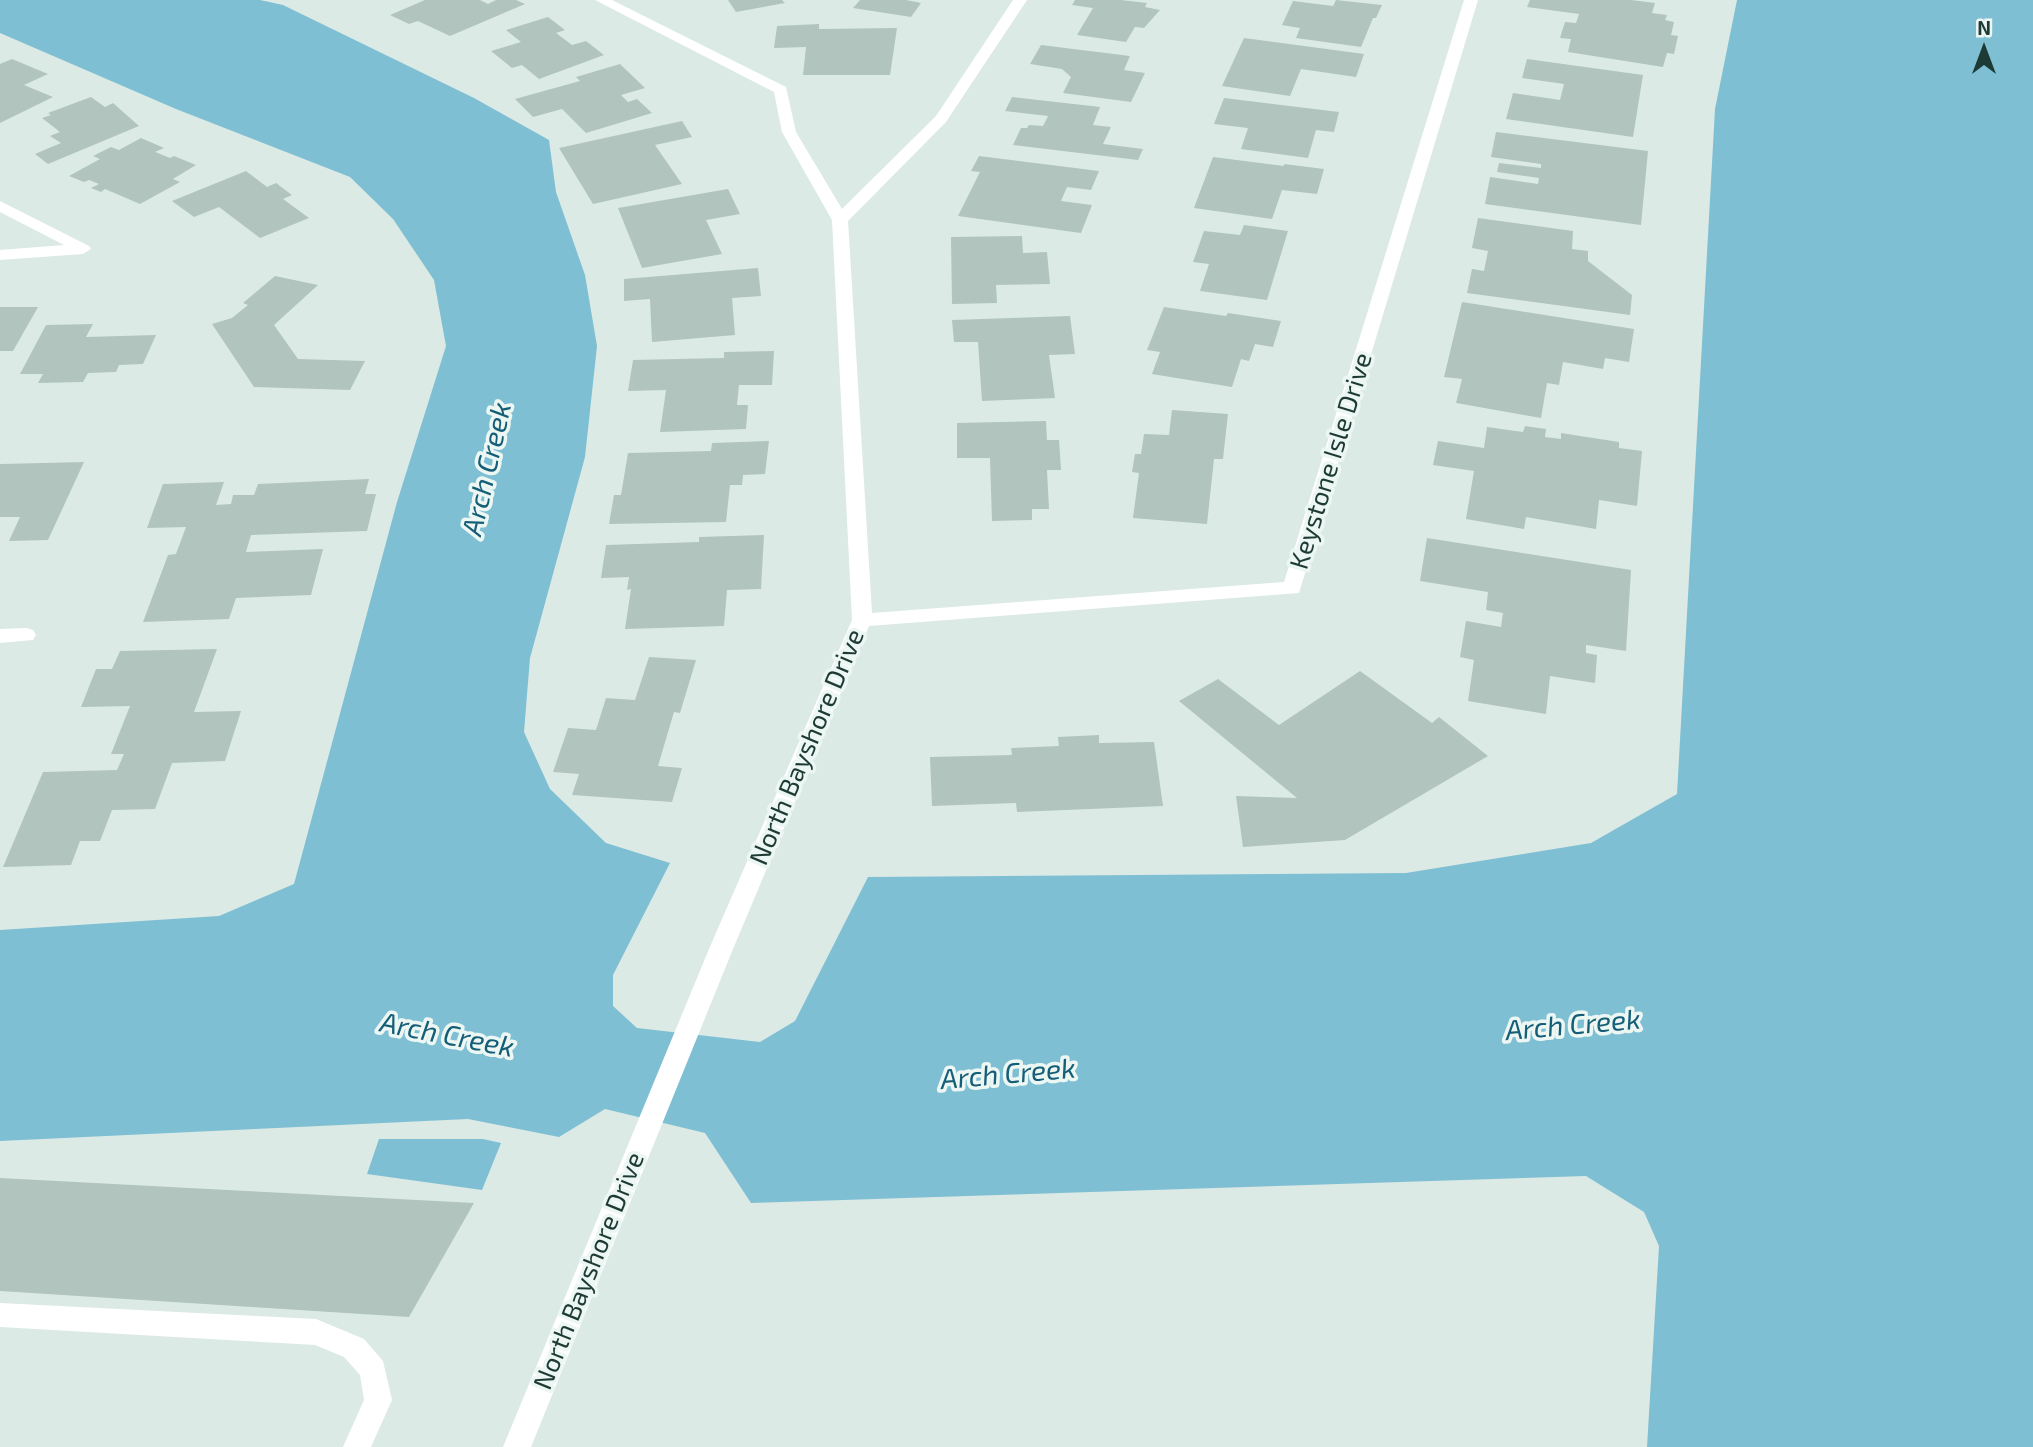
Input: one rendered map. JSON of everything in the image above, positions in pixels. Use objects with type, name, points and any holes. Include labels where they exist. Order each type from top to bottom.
[{"type":"street","name":"North Bayshore Drive","points":[[517,1447],[721,949],[862,620],[840,220],[789,132],[781,90],[602,0]]},
{"type":"street","points":[[840,220],[942,118],[1020,0]]},
{"type":"street","name":"Keystone Isle Drive","points":[[862,620],[1292,588],[1471,0]]},
{"type":"street","points":[[0,206],[83,249],[0,255]]},
{"type":"street","points":[[0,636],[26,635]]},
{"type":"street","points":[[0,1315],[316,1332],[354,1348],[373,1370],[378,1400],[357,1447]]},
{"type":"water","name":"Arch Creek","points":[[0,0],[260,0],[283,5],[474,98],[549,140],[556,192],[585,275],[597,346],[585,457],[530,658],[524,732],[550,789],[606,843],[670,863],[613,975],[613,1006],[637,1028],[760,1042],[795,1021],[868,877],[1406,873],[1591,843],[1677,794],[1715,109],[1737,0],[2033,0],[2033,1447],[1647,1447],[1659,1246],[1644,1212],[1586,1176],[751,1203],[705,1133],[605,1109],[559,1137],[468,1119],[0,1141],[0,930],[219,916],[294,884],[397,502],[446,346],[434,280],[393,219],[350,177],[176,109],[0,33]]},
{"type":"water","points":[[379,1139],[483,1139],[501,1143],[482,1190],[367,1174]]},
{"type":"building","points":[[425,0],[480,0],[488,4],[496,0],[516,0],[525,4],[450,36],[418,21],[409,24],[390,15]]},
{"type":"building","points":[[728,0],[782,0],[785,3],[736,12]]},
{"type":"building","points":[[860,0],[906,0],[921,3],[911,17],[853,8]]},
{"type":"building","points":[[1075,0],[1147,3],[1145,7],[1160,10],[1144,28],[1135,27],[1126,42],[1077,35],[1093,8],[1072,5]]},
{"type":"building","points":[[1336,0],[1382,5],[1376,18],[1373,18],[1361,47],[1296,38],[1300,28],[1282,25],[1293,1],[1333,6]]},
{"type":"building","points":[[1530,0],[1631,0],[1655,3],[1652,13],[1667,15],[1665,20],[1674,22],[1671,35],[1678,36],[1674,54],[1667,53],[1663,67],[1568,52],[1571,39],[1560,38],[1565,22],[1576,23],[1579,14],[1527,7]]},
{"type":"building","points":[[548,17],[565,30],[556,33],[572,45],[586,41],[604,55],[539,79],[522,65],[512,68],[491,51],[521,42],[506,30]]},
{"type":"building","points":[[819,24],[819,29],[897,28],[890,75],[803,75],[806,47],[774,48],[777,26]]},
{"type":"building","points":[[1244,38],[1364,54],[1356,77],[1301,69],[1290,96],[1222,86]]},
{"type":"building","points":[[1041,45],[1130,56],[1124,70],[1145,73],[1131,102],[1063,93],[1071,77],[1062,69],[1030,64]]},
{"type":"building","points":[[12,59],[48,74],[24,85],[53,97],[0,123],[0,64]]},
{"type":"building","points":[[1527,59],[1643,75],[1633,137],[1506,119],[1513,93],[1560,100],[1564,84],[1522,78]]},
{"type":"building","points":[[620,64],[645,88],[621,95],[628,102],[637,99],[652,113],[586,133],[562,109],[533,117],[515,99],[580,81],[576,77]]},
{"type":"building","points":[[91,97],[105,107],[113,103],[139,126],[48,164],[35,154],[61,143],[50,136],[60,132],[42,118],[51,115],[48,113]]},
{"type":"building","points":[[1012,97],[1100,107],[1093,125],[1111,127],[1103,144],[1143,149],[1138,160],[1013,145],[1021,128],[1027,128],[1029,125],[1043,126],[1048,116],[1005,111]]},
{"type":"building","points":[[1224,98],[1339,112],[1334,132],[1316,130],[1308,158],[1241,149],[1248,128],[1214,124]]},
{"type":"building","points":[[682,121],[692,137],[655,145],[682,184],[593,204],[559,148]]},
{"type":"building","points":[[1496,132],[1648,151],[1641,225],[1485,204],[1490,177],[1538,184],[1539,178],[1497,172],[1499,163],[1541,168],[1541,164],[1491,157]]},
{"type":"building","points":[[141,138],[164,148],[155,152],[196,165],[173,179],[180,182],[140,204],[105,189],[101,192],[91,188],[99,184],[89,180],[84,182],[69,176],[100,159],[93,156],[111,147],[119,150]]},
{"type":"building","points":[[979,156],[1099,171],[1091,190],[1067,187],[1061,201],[1092,205],[1081,233],[958,216],[980,172],[971,171]]},
{"type":"building","points":[[1213,157],[1324,169],[1317,194],[1282,190],[1272,219],[1194,208]]},
{"type":"building","points":[[246,171],[267,187],[276,183],[292,195],[283,199],[309,218],[260,238],[219,207],[194,217],[172,201]]},
{"type":"building","points":[[728,189],[740,214],[706,220],[722,254],[642,268],[618,208]]},
{"type":"building","points":[[1478,218],[1573,231],[1572,249],[1588,251],[1588,261],[1632,295],[1630,315],[1467,293],[1472,269],[1484,271],[1488,251],[1472,248]]},
{"type":"building","points":[[1244,225],[1288,231],[1267,300],[1200,291],[1209,264],[1193,262],[1204,231],[1240,235]]},
{"type":"building","points":[[1022,236],[1023,253],[1047,252],[1050,284],[996,285],[997,303],[952,304],[951,237]]},
{"type":"building","points":[[758,268],[761,296],[732,298],[735,335],[652,342],[650,299],[624,301],[624,279]]},
{"type":"building","points":[[275,276],[318,285],[274,325],[298,359],[365,361],[350,390],[254,387],[212,324],[232,318],[248,305],[243,303]]},
{"type":"building","points":[[1462,302],[1634,329],[1629,362],[1605,358],[1603,369],[1563,362],[1559,385],[1547,383],[1541,418],[1456,403],[1462,379],[1444,377]]},
{"type":"building","points":[[0,307],[38,307],[13,351],[0,351]]},
{"type":"building","points":[[1164,307],[1281,321],[1273,347],[1255,344],[1249,361],[1241,359],[1232,387],[1152,374],[1160,352],[1147,350]]},
{"type":"building","points":[[1070,316],[1075,354],[1049,355],[1055,398],[982,401],[978,342],[954,342],[952,320]]},
{"type":"building","points":[[93,324],[86,337],[156,335],[143,364],[119,365],[116,372],[88,373],[83,382],[38,383],[43,374],[20,374],[46,325]]},
{"type":"building","points":[[774,351],[772,385],[739,385],[737,405],[748,405],[746,429],[660,432],[666,390],[628,391],[633,360],[724,358],[724,352]]},
{"type":"building","points":[[1172,410],[1228,414],[1223,459],[1214,459],[1207,524],[1133,518],[1139,473],[1132,472],[1135,454],[1141,454],[1144,434],[1169,435]]},
{"type":"building","points":[[1046,421],[1047,440],[1059,440],[1061,470],[1047,470],[1049,509],[1032,509],[1032,520],[992,521],[990,458],[957,458],[957,423]]},
{"type":"building","points":[[1525,426],[1546,429],[1545,437],[1561,439],[1561,433],[1619,442],[1619,448],[1642,451],[1637,506],[1599,500],[1596,529],[1526,517],[1524,529],[1466,519],[1474,471],[1433,465],[1438,441],[1484,448],[1487,427],[1523,432]]},
{"type":"building","points":[[769,441],[765,474],[743,475],[742,485],[730,485],[726,522],[609,524],[614,495],[621,495],[628,453],[711,451],[712,443]]},
{"type":"building","points":[[84,462],[48,540],[9,541],[20,517],[0,517],[0,464]]},
{"type":"building","points":[[369,479],[365,494],[376,494],[367,531],[251,535],[246,552],[323,549],[311,595],[236,598],[229,619],[143,622],[168,555],[176,554],[186,527],[147,528],[163,484],[224,482],[216,505],[231,504],[233,495],[254,495],[258,484]]},
{"type":"building","points":[[764,535],[761,589],[727,590],[724,626],[625,629],[631,589],[627,590],[629,577],[601,578],[606,545],[699,542],[699,537]]},
{"type":"building","points":[[1427,538],[1631,570],[1626,651],[1586,645],[1586,653],[1597,655],[1595,683],[1550,676],[1546,714],[1468,701],[1474,660],[1460,657],[1466,621],[1501,627],[1503,613],[1486,610],[1488,592],[1420,581]]},
{"type":"building","points":[[217,649],[194,712],[241,711],[225,761],[172,763],[155,809],[112,810],[100,841],[80,841],[71,865],[3,867],[43,772],[117,770],[124,754],[111,754],[130,706],[81,707],[96,669],[112,669],[120,651]]},
{"type":"building","points":[[649,657],[696,660],[680,713],[674,712],[658,766],[682,768],[672,802],[572,795],[579,774],[553,772],[568,728],[596,730],[606,698],[635,700]]},
{"type":"building","points":[[1360,671],[1432,723],[1439,717],[1488,756],[1345,840],[1243,847],[1236,796],[1297,798],[1179,701],[1218,679],[1279,725]]},
{"type":"building","points":[[1099,735],[1099,743],[1154,742],[1163,806],[1017,812],[1016,803],[932,806],[930,757],[1012,755],[1011,748],[1059,746],[1058,737]]},
{"type":"building","points":[[0,1178],[474,1203],[409,1317],[0,1291]]}]
